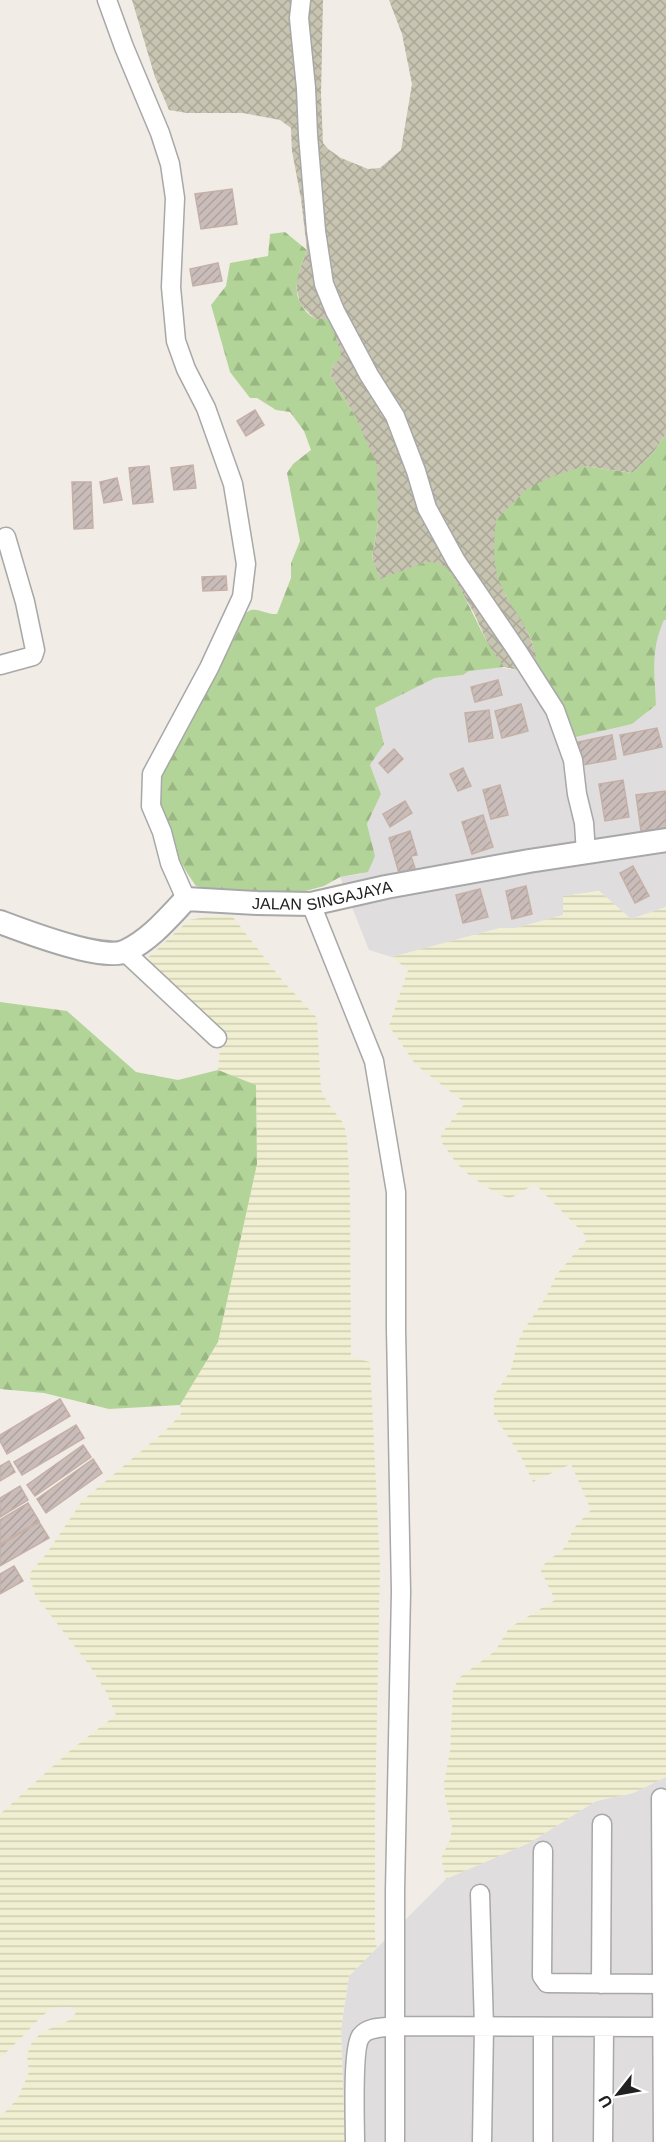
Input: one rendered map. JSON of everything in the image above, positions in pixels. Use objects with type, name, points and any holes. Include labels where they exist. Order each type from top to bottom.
[{"type":"street","points":[[0,922],[84,950],[125,952],[164,922],[186,898],[170,863],[162,832],[151,806],[152,774],[209,668],[242,597],[246,564],[233,484],[206,408],[186,369],[176,341],[171,287],[175,198],[170,164],[107,0]]},
{"type":"street","points":[[301,0],[300,18],[308,135],[316,231],[324,284],[335,311],[369,375],[395,416],[427,508],[456,561],[555,710],[573,760],[577,795],[584,823],[586,853]]},
{"type":"street","points":[[0,665],[33,656],[35,650],[25,602],[6,537]]},
{"type":"street","name":"JALAN SINGAJAYA","points":[[186,898],[311,904],[398,885],[666,840]]},
{"type":"street","points":[[311,904],[374,1061],[396,1192],[401,1592],[395,1891],[395,2142]]},
{"type":"street","points":[[125,952],[217,1038]]},
{"type":"street","points":[[661,1798],[663,2142]]},
{"type":"street","points":[[601,1984],[602,1824]]},
{"type":"street","points":[[543,1851],[543,1980],[547,1983],[661,1984]]},
{"type":"street","points":[[480,1894],[484,2027],[482,2142]]},
{"type":"street","points":[[356,2142],[357,2052],[360,2037],[368,2030],[396,2026],[664,2027]]},
{"type":"street","points":[[543,2027],[543,2142]]},
{"type":"street","points":[[603,2142],[604,2027]]},
{"type":"shaded area","points":[[132,0],[323,0],[321,95],[323,143],[341,158],[368,169],[380,168],[401,150],[412,84],[402,34],[389,0],[666,0],[666,434],[653,453],[633,473],[584,466],[505,595],[522,619],[537,654],[537,666],[518,670],[504,667],[492,653],[474,613],[452,576],[443,566],[426,562],[380,580],[372,558],[378,523],[355,416],[330,375],[334,363],[315,319],[300,304],[297,290],[297,276],[307,250],[292,151],[291,128],[280,120],[243,113],[187,113],[169,110],[155,77]]},
{"type":"shaded area","points":[[666,620],[666,907],[631,919],[599,891],[564,896],[564,915],[516,928],[500,928],[392,957],[369,950],[340,877],[361,874],[375,857],[367,824],[381,794],[370,765],[384,744],[375,708],[435,678],[463,675],[468,671],[495,667],[518,670],[537,666],[613,728],[632,724],[656,705],[654,657],[656,637]]},
{"type":"shaded area","points":[[599,891],[631,919],[666,907],[666,1777],[633,1793],[596,1801],[529,1843],[446,1879],[441,1858],[450,1840],[452,1826],[444,1783],[450,1751],[453,1689],[460,1677],[495,1651],[509,1628],[555,1600],[540,1569],[549,1559],[561,1552],[573,1529],[591,1510],[571,1464],[533,1482],[521,1457],[494,1415],[494,1395],[511,1370],[517,1344],[523,1331],[546,1297],[557,1274],[588,1238],[535,1184],[509,1199],[468,1174],[457,1164],[440,1140],[442,1133],[465,1103],[416,1065],[389,1026],[408,970],[392,957],[500,928],[516,928],[563,915],[563,896]]},
{"type":"shaded area","points":[[211,916],[232,916],[282,980],[317,1018],[321,1090],[344,1124],[347,1139],[350,1191],[351,1357],[370,1362],[380,1566],[375,1815],[375,1938],[377,1948],[349,1976],[341,2029],[345,2142],[0,2142],[0,2115],[18,2098],[29,2072],[27,2055],[32,2042],[42,2032],[68,2021],[76,2013],[72,2007],[52,2008],[0,2058],[0,1814],[72,1749],[116,1715],[105,1690],[89,1665],[35,1595],[29,1574],[47,1553],[82,1501],[165,1431],[181,1414],[180,1405],[218,1342],[257,1164],[256,1085],[218,1070],[221,1039],[142,963],[189,920]]},
{"type":"shaded area","points":[[666,1777],[666,2142],[345,2142],[341,2029],[349,1976],[446,1879],[529,1843],[596,1801],[633,1793]]},
{"type":"green space","points":[[285,232],[307,250],[298,278],[298,295],[306,312],[315,319],[329,319],[341,353],[340,360],[334,363],[330,375],[355,416],[377,465],[378,523],[372,558],[380,579],[426,562],[444,566],[455,580],[486,639],[504,667],[435,678],[375,708],[384,744],[370,765],[381,794],[367,824],[375,856],[368,872],[340,877],[324,886],[298,893],[231,894],[196,886],[176,852],[165,827],[161,814],[158,785],[163,765],[234,624],[251,610],[277,614],[291,578],[291,563],[300,541],[287,473],[293,464],[311,450],[304,431],[290,412],[276,410],[257,398],[250,398],[230,372],[211,305],[226,286],[230,263],[268,256],[270,234]]},
{"type":"green space","points":[[666,434],[666,620],[660,631],[655,652],[656,705],[632,724],[571,738],[537,666],[532,642],[499,581],[494,558],[496,520],[527,489],[553,476],[584,466],[633,473],[653,453]]},
{"type":"green space","points":[[0,1002],[67,1011],[136,1072],[178,1080],[218,1070],[256,1085],[257,1164],[218,1342],[180,1405],[109,1409],[44,1393],[0,1389]]},
{"type":"building","points":[[232,189],[237,224],[201,229],[195,194]]},
{"type":"building","points":[[218,263],[222,281],[193,286],[190,269]]},
{"type":"building","points":[[255,410],[264,425],[246,436],[237,421]]},
{"type":"building","points":[[193,465],[196,488],[174,490],[171,468]]},
{"type":"building","points":[[149,466],[153,502],[133,504],[129,468]]},
{"type":"building","points":[[117,478],[122,500],[104,503],[100,482]]},
{"type":"building","points":[[72,482],[91,482],[93,528],[74,529]]},
{"type":"building","points":[[226,576],[227,590],[203,591],[202,577]]},
{"type":"building","points":[[498,680],[502,695],[475,702],[471,687]]},
{"type":"building","points":[[521,704],[528,731],[502,738],[495,711]]},
{"type":"building","points":[[489,710],[493,738],[469,742],[465,713]]},
{"type":"building","points":[[657,728],[662,747],[624,755],[620,735]]},
{"type":"building","points":[[612,735],[616,759],[583,765],[578,742]]},
{"type":"building","points":[[394,749],[403,759],[388,773],[379,763]]},
{"type":"building","points":[[463,768],[471,786],[458,791],[450,774]]},
{"type":"building","points":[[623,780],[629,817],[605,821],[599,784]]},
{"type":"building","points":[[500,785],[508,815],[491,819],[483,790]]},
{"type":"building","points":[[666,791],[666,828],[641,831],[636,795]]},
{"type":"building","points":[[405,801],[412,813],[390,827],[383,814]]},
{"type":"building","points":[[483,815],[493,847],[472,854],[462,822]]},
{"type":"building","points":[[410,831],[417,855],[411,856],[415,868],[399,873],[389,838]]},
{"type":"building","points":[[633,866],[649,896],[635,903],[620,873]]},
{"type":"building","points":[[526,886],[532,914],[512,919],[506,891]]},
{"type":"building","points":[[480,889],[488,917],[463,923],[456,895]]},
{"type":"building","points":[[60,1399],[70,1416],[7,1454],[0,1441],[0,1435]]},
{"type":"building","points":[[76,1425],[84,1438],[22,1475],[14,1462]]},
{"type":"building","points":[[83,1445],[91,1457],[35,1496],[27,1485]]},
{"type":"building","points":[[93,1459],[102,1473],[46,1513],[37,1499]]},
{"type":"building","points":[[9,1461],[15,1472],[0,1481],[0,1466]]},
{"type":"building","points":[[20,1486],[28,1500],[0,1517],[0,1498]]},
{"type":"building","points":[[28,1503],[39,1521],[0,1544],[0,1520]]},
{"type":"building","points":[[39,1522],[49,1538],[0,1566],[0,1545]]},
{"type":"building","points":[[14,1566],[23,1581],[0,1594],[0,1574]]}]
